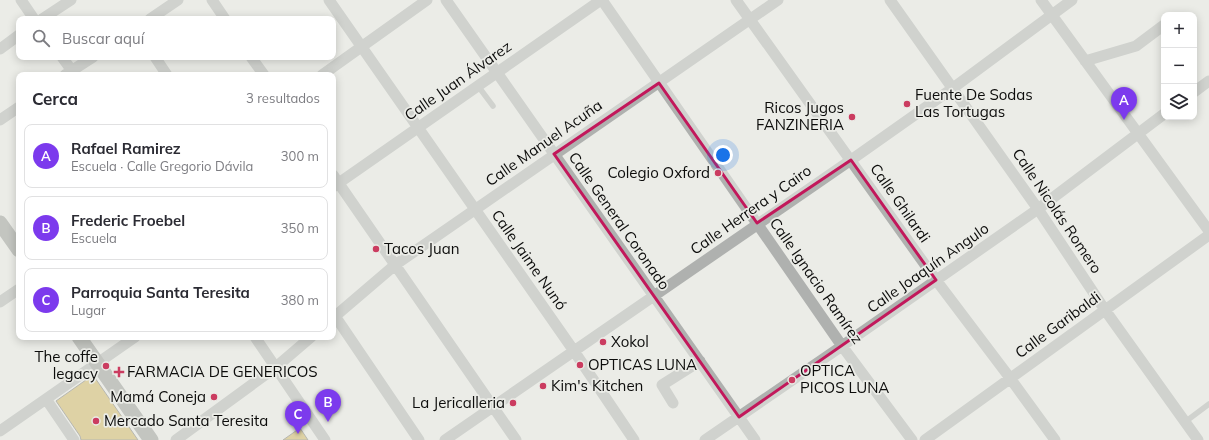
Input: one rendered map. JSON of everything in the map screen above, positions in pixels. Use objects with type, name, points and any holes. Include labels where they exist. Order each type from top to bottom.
[{"type":"street","points":[[21,0],[32,16]]},
{"type":"street","points":[[47,16],[71,0]]},
{"type":"street","points":[[154,16],[178,0]]},
{"type":"street","points":[[212,0],[223,16]]},
{"type":"street","name":"Calle Jaime Nunó","points":[[329,0],[574,351],[634,440]]},
{"type":"street","points":[[326,72],[427,0]]},
{"type":"street","name":"Calle General Coronado","points":[[446,0],[755,440]]},
{"type":"street","name":"Calle Juan Álvarez","points":[[336,180],[418,127],[602,0]]},
{"type":"street","name":"Calle Ignacio Ramírez","points":[[602,0],[842,346],[912,440]]},
{"type":"street","name":"Calle Ghilardi","points":[[736,0],[936,280],[1055,440]]},
{"type":"street","name":"Calle Manuel Acuña","points":[[336,314],[395,265],[778,0]]},
{"type":"street","name":"Calle Nicolás Romero","points":[[890,0],[1038,209],[1105,310],[1198,440]]},
{"type":"street","points":[[1041,0],[1209,231]]},
{"type":"street","name":"Calle Herrera y Cairo","points":[[445,440],[851,160],[953,88],[1072,0]]},
{"type":"street","points":[[1085,61],[1136,46],[1161,27]]},
{"type":"street","points":[[0,48],[16,37]]},
{"type":"street","points":[[63,60],[69,72]]},
{"type":"street","points":[[73,72],[88,60]]},
{"type":"street","points":[[157,60],[165,72]]},
{"type":"street","points":[[253,60],[262,72]]},
{"type":"street","points":[[1197,90],[1209,81]]},
{"type":"street","points":[[0,120],[16,109]]},
{"type":"street","name":"Calle Joaquín Angulo","points":[[705,440],[1038,209],[1161,116]]},
{"type":"street","points":[[336,182],[516,440]]},
{"type":"street","points":[[0,223],[16,246]]},
{"type":"street","name":"Calle Garibaldi","points":[[925,440],[1209,235]]},
{"type":"street","points":[[0,302],[16,291]]},
{"type":"street","points":[[336,319],[419,440]]},
{"type":"street","points":[[82,340],[151,440]]},
{"type":"street","points":[[6,440],[0,431],[131,340]]},
{"type":"street","points":[[257,340],[325,440]]},
{"type":"street","points":[[176,440],[276,367],[308,340]]},
{"type":"street","points":[[673,403],[662,385],[700,361]]},
{"type":"street","points":[[46,399],[74,440]]},
{"type":"lane","points":[[478,85],[493,106]]},
{"type":"lane","points":[[1185,422],[1209,404]]},
{"type":"highlighted area","points":[[659,83],[757,223],[851,160],[936,280],[739,417],[554,154]]},
{"type":"building","name":"Mercado Santa Teresita","points":[[93,375],[138,440],[81,440],[80,436],[56,401]]},
{"type":"building","points":[[300,428],[308,440],[283,440]]},
{"type":"place","name":"Fuente De Sodas Las Tortugas","points":[[907,104]]},
{"type":"place","name":"Ricos Jugos FANZINERIA","points":[[852,117]]},
{"type":"place","name":"Rafael Ramirez","points":[[1124,120]]},
{"type":"place","name":"Colegio Oxford","points":[[718,173]]},
{"type":"place","name":"Tacos Juan","points":[[376,249]]},
{"type":"place","name":"Xokol","points":[[603,342]]},
{"type":"place","name":"OPTICAS LUNA","points":[[580,365]]},
{"type":"place","name":"The coffe legacy","points":[[106,366]]},
{"type":"place","name":"FARMACIA DE GENERICOS","points":[[119,372]]},
{"type":"place","name":"OPTICA PICOS LUNA","points":[[792,380]]},
{"type":"place","name":"Kim's Kitchen","points":[[543,386]]},
{"type":"place","name":"Mamá Coneja","points":[[214,397]]},
{"type":"place","name":"La Jericalleria","points":[[513,403]]},
{"type":"place","name":"Mercado Santa Teresita","points":[[96,421]]},
{"type":"place","name":"Frederic Froebel","points":[[328,422]]},
{"type":"place","name":"Parroquia Santa Teresita","points":[[298,434]]}]
